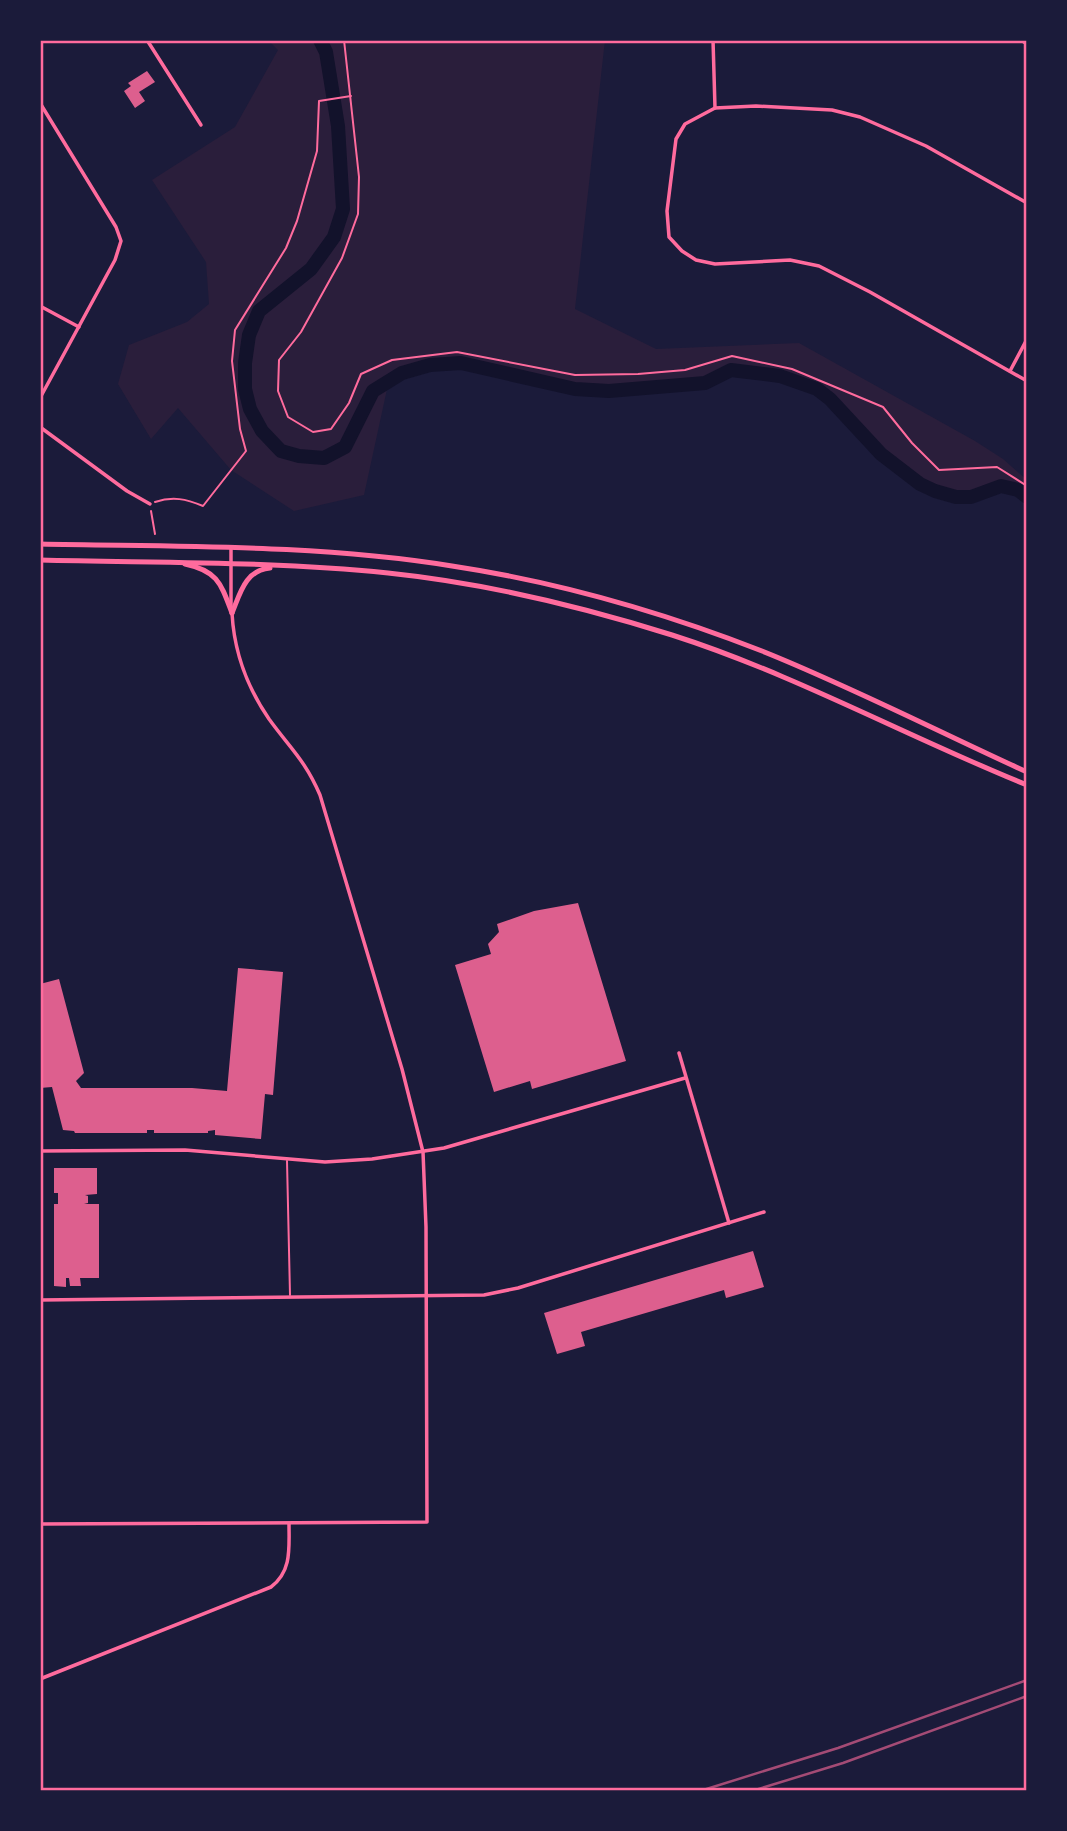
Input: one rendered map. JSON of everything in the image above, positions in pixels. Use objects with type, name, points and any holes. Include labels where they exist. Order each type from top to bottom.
[{"type":"main road","points":[[40,544],[231,547],[327,552],[427,562],[523,579],[605,599],[700,628],[765,652],[1027,772]]},
{"type":"main road","points":[[40,560],[172,561],[390,573],[529,597],[624,620],[768,671],[1027,785]]},
{"type":"main road","points":[[172,561],[195,566],[217,578],[232,613]]},
{"type":"main road","points":[[232,613],[251,575],[261,569],[294,566]]},
{"type":"street","points":[[147,40],[201,125]]},
{"type":"street","points":[[713,40],[715,108]]},
{"type":"street","points":[[1021,40],[1027,44]]},
{"type":"street","points":[[40,103],[116,227],[121,241],[115,260],[40,398]]},
{"type":"street","points":[[1027,203],[926,146],[860,117],[832,110],[800,107],[715,108],[685,124],[676,139],[667,211],[670,237],[682,251],[696,260],[715,264],[790,260],[819,266],[1027,381]]},
{"type":"street","points":[[40,306],[79,327]]},
{"type":"street","points":[[1010,371],[1027,340]]},
{"type":"street","points":[[40,427],[127,491],[150,504]]},
{"type":"street","points":[[40,1524],[428,1522],[423,1152],[402,1069],[320,795],[302,759],[271,721],[248,684],[237,649],[232,613],[231,547]]},
{"type":"street","points":[[679,1054],[729,1223]]},
{"type":"street","points":[[40,1151],[185,1150],[287,1160],[348,1162],[444,1148],[685,1079]]},
{"type":"street","points":[[40,1300],[468,1297],[503,1292],[764,1212]]},
{"type":"street","points":[[41,1679],[271,1587],[278,1582],[286,1569],[289,1524]]},
{"type":"street","points":[[40,1553],[41,1791]]},
{"type":"lane","points":[[287,1160],[290,1298]]},
{"type":"path","points":[[344,40],[359,177],[358,214],[342,258],[301,331],[279,360],[278,391],[288,417],[313,432],[331,429],[349,403],[361,374],[392,360],[457,352],[575,375],[685,370],[732,356],[792,369],[883,407],[912,443],[939,470],[997,467],[1027,486]]},
{"type":"path","points":[[155,534],[150,504],[169,497],[204,506],[246,451],[240,429],[232,361],[235,330],[286,248],[297,221],[317,151],[319,101],[351,96]]},
{"type":"shaded area","points":[[268,40],[605,40],[575,309],[656,349],[799,343],[1003,459],[1027,480],[1027,497],[1012,487],[998,488],[976,496],[956,497],[923,486],[886,459],[818,391],[792,380],[736,370],[696,384],[608,391],[585,390],[504,371],[459,364],[413,370],[389,380],[364,495],[294,511],[231,470],[178,408],[151,439],[118,384],[129,345],[187,322],[209,304],[206,262],[152,180],[235,127],[278,50]]},
{"type":"building","points":[[147,71],[155,82],[139,92],[145,101],[135,108],[124,91],[131,86],[128,83]]},
{"type":"building","points":[[578,903],[626,1061],[532,1089],[530,1081],[494,1092],[455,965],[491,954],[488,944],[499,932],[497,924],[534,911]]},
{"type":"building","points":[[238,968],[283,972],[273,1095],[265,1094],[261,1139],[215,1135],[215,1130],[208,1133],[154,1133],[154,1130],[147,1130],[147,1133],[75,1133],[63,1130],[52,1087],[40,1088],[40,984],[59,979],[84,1073],[76,1081],[81,1088],[192,1088],[227,1091]]},
{"type":"building","points":[[54,1168],[97,1168],[97,1194],[85,1195],[88,1196],[88,1203],[84,1204],[99,1204],[99,1278],[80,1278],[81,1286],[70,1286],[69,1278],[66,1278],[66,1287],[54,1286],[54,1204],[58,1204],[58,1193],[54,1193]]},
{"type":"building","points":[[753,1251],[764,1287],[726,1298],[724,1290],[581,1332],[585,1346],[557,1354],[544,1313]]},
{"type":"waterway","points":[[320,40],[326,52],[338,126],[343,209],[334,237],[311,269],[259,311],[249,335],[245,363],[245,389],[250,409],[262,431],[281,451],[324,458],[345,447],[373,391],[402,373],[430,365],[461,363],[575,389],[609,391],[705,383],[731,370],[780,376],[817,389],[830,399],[881,454],[920,484],[935,491],[956,497],[971,497],[1001,486],[1018,490],[1027,497]]},
{"type":"railway","points":[[700,1791],[838,1748],[1027,1680]]},
{"type":"railway","points":[[752,1791],[843,1763],[1027,1696]]}]
